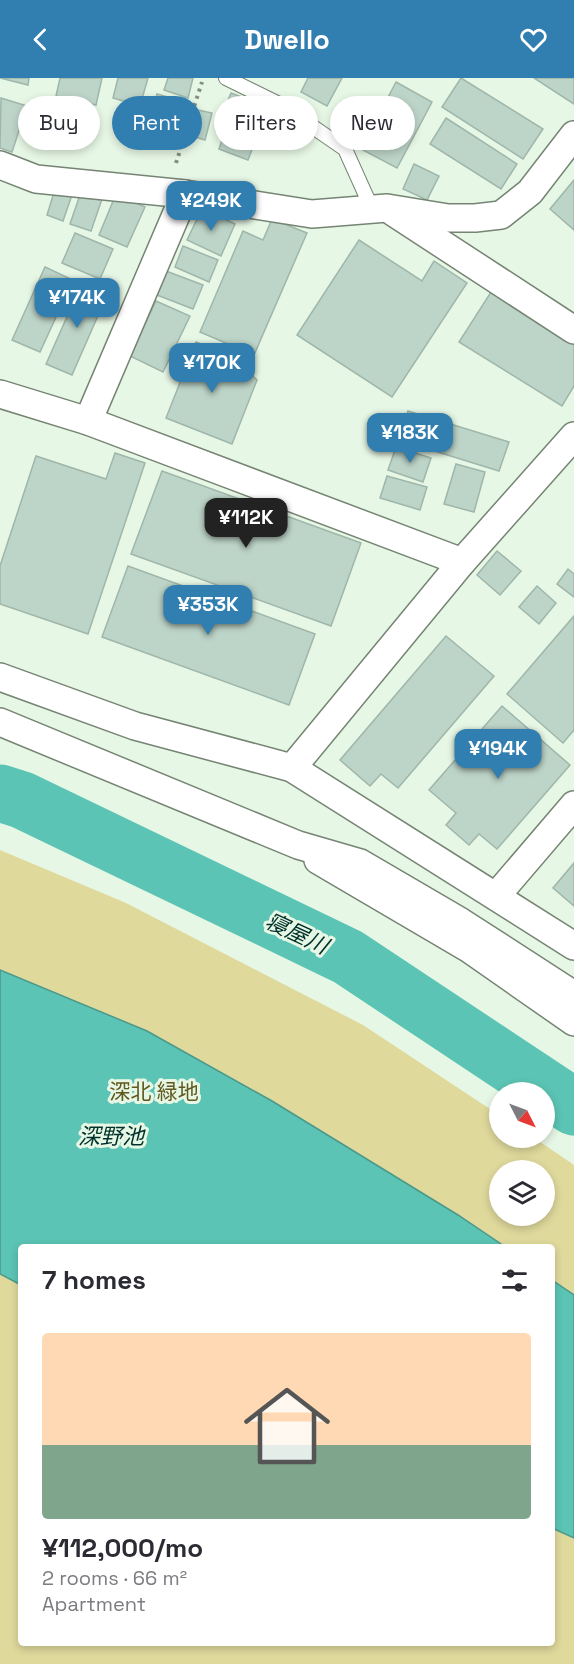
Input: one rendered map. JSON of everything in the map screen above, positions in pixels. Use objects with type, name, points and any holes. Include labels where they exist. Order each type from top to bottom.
[{"type":"street","points":[[0,165],[36,179],[176,193],[312,213],[379,209],[448,218],[501,215],[530,192],[574,135]]},
{"type":"street","points":[[88,421],[176,193]]},
{"type":"street","points":[[379,209],[574,330]]},
{"type":"street","points":[[0,394],[88,421],[462,562]]},
{"type":"street","points":[[292,768],[462,562],[574,436]]},
{"type":"street","points":[[0,677],[135,726],[292,768],[574,946]]},
{"type":"street","points":[[0,722],[298,844],[360,863],[461,922],[574,996]]},
{"type":"street","points":[[496,895],[574,805]]},
{"type":"street","points":[[298,844],[330,869],[468,948],[574,1022]]},
{"type":"lane","points":[[226,78],[281,105],[345,148],[379,209]]},
{"type":"path","points":[[176,193],[203,78]]},
{"type":"green space","name":"深北 緑地","points":[[0,850],[126,903],[363,1025],[489,1108],[489,1148],[549,1148],[574,1165],[574,1664],[0,1664]]},
{"type":"water","name":"深野池","points":[[0,970],[147,1031],[272,1101],[458,1215],[501,1244],[18,1244],[18,1283],[0,1274]]},
{"type":"water","points":[[555,1282],[574,1295],[574,1538],[555,1529]]},
{"type":"building","points":[[0,78],[29,78],[28,85]]},
{"type":"building","points":[[60,78],[102,78],[98,96],[56,96]]},
{"type":"building","points":[[118,78],[148,78],[143,96],[114,96]]},
{"type":"building","points":[[168,78],[193,78],[188,96],[164,90]]},
{"type":"building","points":[[308,78],[342,78],[332,96],[330,96],[327,106],[318,101],[318,96],[308,96],[301,92]]},
{"type":"building","points":[[461,78],[543,129],[523,159],[442,107]]},
{"type":"building","points":[[534,78],[574,78],[574,104]]},
{"type":"building","points":[[396,82],[432,102],[415,134],[415,96],[389,96]]},
{"type":"building","points":[[1,98],[18,103],[18,134],[12,152],[0,148]]},
{"type":"building","points":[[202,111],[212,113],[205,140],[202,139]]},
{"type":"building","points":[[446,118],[517,164],[501,189],[430,144]]},
{"type":"building","points":[[222,150],[252,150],[248,160]]},
{"type":"building","points":[[363,150],[407,150],[397,168]]},
{"type":"building","points":[[414,164],[439,176],[427,200],[403,189]]},
{"type":"building","points":[[574,180],[574,230],[550,209]]},
{"type":"building","points":[[55,189],[72,195],[63,221],[47,215]]},
{"type":"building","points":[[81,192],[102,199],[91,231],[70,224]]},
{"type":"building","points":[[116,194],[145,207],[127,247],[99,235]]},
{"type":"building","points":[[202,209],[235,224],[221,256],[187,240]]},
{"type":"building","points":[[272,219],[307,233],[254,355],[200,332],[243,231],[263,240]]},
{"type":"building","points":[[75,233],[113,249],[100,279],[62,263]]},
{"type":"building","points":[[359,240],[422,281],[434,261],[467,283],[392,397],[297,335]]},
{"type":"building","points":[[183,246],[218,260],[209,282],[175,267]]},
{"type":"building","points":[[45,267],[73,280],[40,352],[12,340]]},
{"type":"building","points":[[166,271],[203,285],[193,309],[157,295]]},
{"type":"building","points":[[82,283],[107,295],[72,375],[46,364]]},
{"type":"building","points":[[491,292],[574,344],[574,386],[562,406],[459,342]]},
{"type":"building","points":[[156,301],[190,316],[163,372],[130,356]]},
{"type":"building","points":[[196,342],[232,357],[257,380],[232,444],[166,418]]},
{"type":"building","points":[[408,411],[509,442],[499,471],[399,440]]},
{"type":"building","points":[[396,447],[431,458],[423,482],[388,470]]},
{"type":"building","points":[[115,453],[145,463],[88,634],[0,604],[0,566],[36,456],[106,479]]},
{"type":"building","points":[[456,464],[485,472],[474,512],[444,504]]},
{"type":"building","points":[[162,471],[361,543],[331,626],[131,554]]},
{"type":"building","points":[[387,476],[427,487],[420,510],[380,498]]},
{"type":"building","points":[[497,551],[521,571],[500,595],[477,575]]},
{"type":"building","points":[[128,566],[315,634],[289,705],[102,637]]},
{"type":"building","points":[[568,569],[574,574],[574,597],[557,584]]},
{"type":"building","points":[[537,586],[556,603],[539,624],[519,607]]},
{"type":"building","points":[[574,616],[574,730],[563,743],[507,694]]},
{"type":"building","points":[[446,636],[494,676],[398,788],[381,774],[370,786],[340,760]]},
{"type":"building","points":[[502,706],[570,765],[497,849],[479,834],[469,845],[446,825],[456,813],[429,790]]},
{"type":"building","points":[[574,863],[574,906],[553,888]]},
{"type":"waterway","name":"寝屋川","points":[[0,793],[22,800],[348,957],[574,1107]]}]
